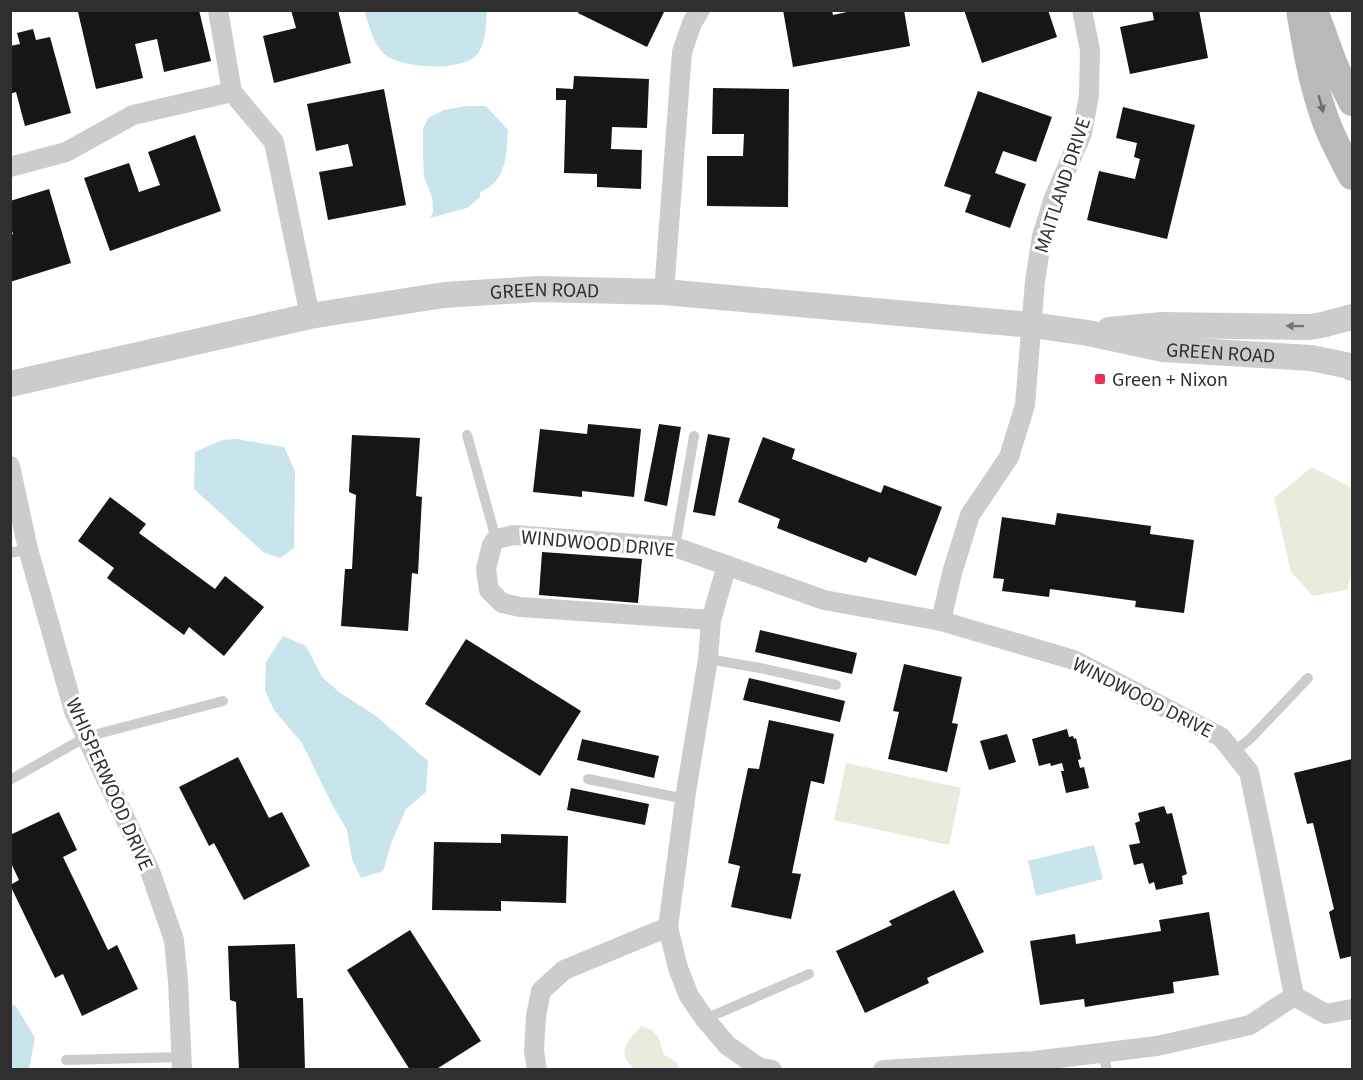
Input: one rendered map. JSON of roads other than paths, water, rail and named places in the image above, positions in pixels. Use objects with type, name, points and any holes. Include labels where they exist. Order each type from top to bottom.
[{"type":"main road","points":[[1300,10],[1309,60],[1324,117],[1344,162],[1353,176]]},
{"type":"main road","points":[[1314,10],[1334,65],[1353,102]]},
{"type":"street","points":[[218,10],[232,92],[274,142],[310,316]]},
{"type":"street","points":[[664,292],[682,52],[692,23],[700,10]]},
{"type":"street","name":"MAITLAND DRIVE","points":[[1032,325],[1035,281],[1042,236],[1054,198],[1082,133],[1089,95],[1090,50],[1082,10]]},
{"type":"street","points":[[10,167],[66,152],[133,115],[232,92]]},
{"type":"street","name":"GREEN ROAD","points":[[10,384],[310,316],[444,295],[526,289],[664,292],[1032,325],[1088,333],[1163,349],[1311,358],[1353,368]]},
{"type":"street","name":"GREEN ROAD","points":[[1088,333],[1162,325],[1309,327],[1353,317]]},
{"type":"street","points":[[941,621],[952,573],[970,515],[1009,457],[1022,415],[1025,405],[1032,325]]},
{"type":"street","name":"WHISPERWOOD DRIVE","points":[[10,466],[19,551],[74,711],[150,871],[174,940],[182,1063]]},
{"type":"street","name":"WINDWOOD DRIVE","points":[[711,620],[520,607],[502,603],[489,590],[486,569],[492,545],[496,539],[514,535],[675,547],[825,600],[941,621],[1074,660],[1221,737],[1249,772],[1294,996]]},
{"type":"street","points":[[727,565],[711,620],[708,659],[685,799],[668,927],[678,968],[689,996],[705,1019],[728,1045],[758,1067],[772,1070]]},
{"type":"street","points":[[537,1070],[534,1051],[536,1016],[541,991],[564,970],[668,927]]},
{"type":"street","points":[[883,1070],[1034,1061],[1105,1061],[1250,1024],[1294,996],[1326,1014],[1353,1009]]},
{"type":"lane","points":[[467,435],[496,539]]},
{"type":"lane","points":[[675,547],[694,436]]},
{"type":"lane","points":[[708,659],[760,668],[836,686]]},
{"type":"lane","points":[[1233,752],[1250,739],[1308,678]]},
{"type":"lane","points":[[10,780],[86,737],[223,701]]},
{"type":"lane","points":[[588,779],[685,799]]},
{"type":"lane","points":[[705,1019],[809,974]]},
{"type":"lane","points":[[66,1060],[182,1063]]},
{"type":"water","points":[[364,11],[487,11],[481,47],[472,59],[448,66],[432,66],[403,63],[383,53],[374,38]]},
{"type":"water","points":[[466,106],[486,106],[508,130],[506,157],[502,170],[494,183],[480,193],[480,197],[467,208],[430,218],[433,212],[432,197],[424,177],[423,129],[428,118],[444,110]]},
{"type":"water","points":[[236,439],[284,447],[295,471],[294,548],[280,558],[263,552],[194,489],[195,452],[222,440]]},
{"type":"water","points":[[283,636],[306,646],[322,677],[339,692],[376,716],[428,761],[426,792],[406,809],[392,841],[383,871],[361,878],[352,859],[347,830],[302,743],[274,710],[265,691],[266,662]]},
{"type":"water","points":[[1094,845],[1103,879],[1036,896],[1028,861]]},
{"type":"water","points":[[10,1004],[16,1006],[35,1038],[29,1069],[11,1069]]},
{"type":"place","name":"Green + Nixon","points":[[1100,379]]}]
